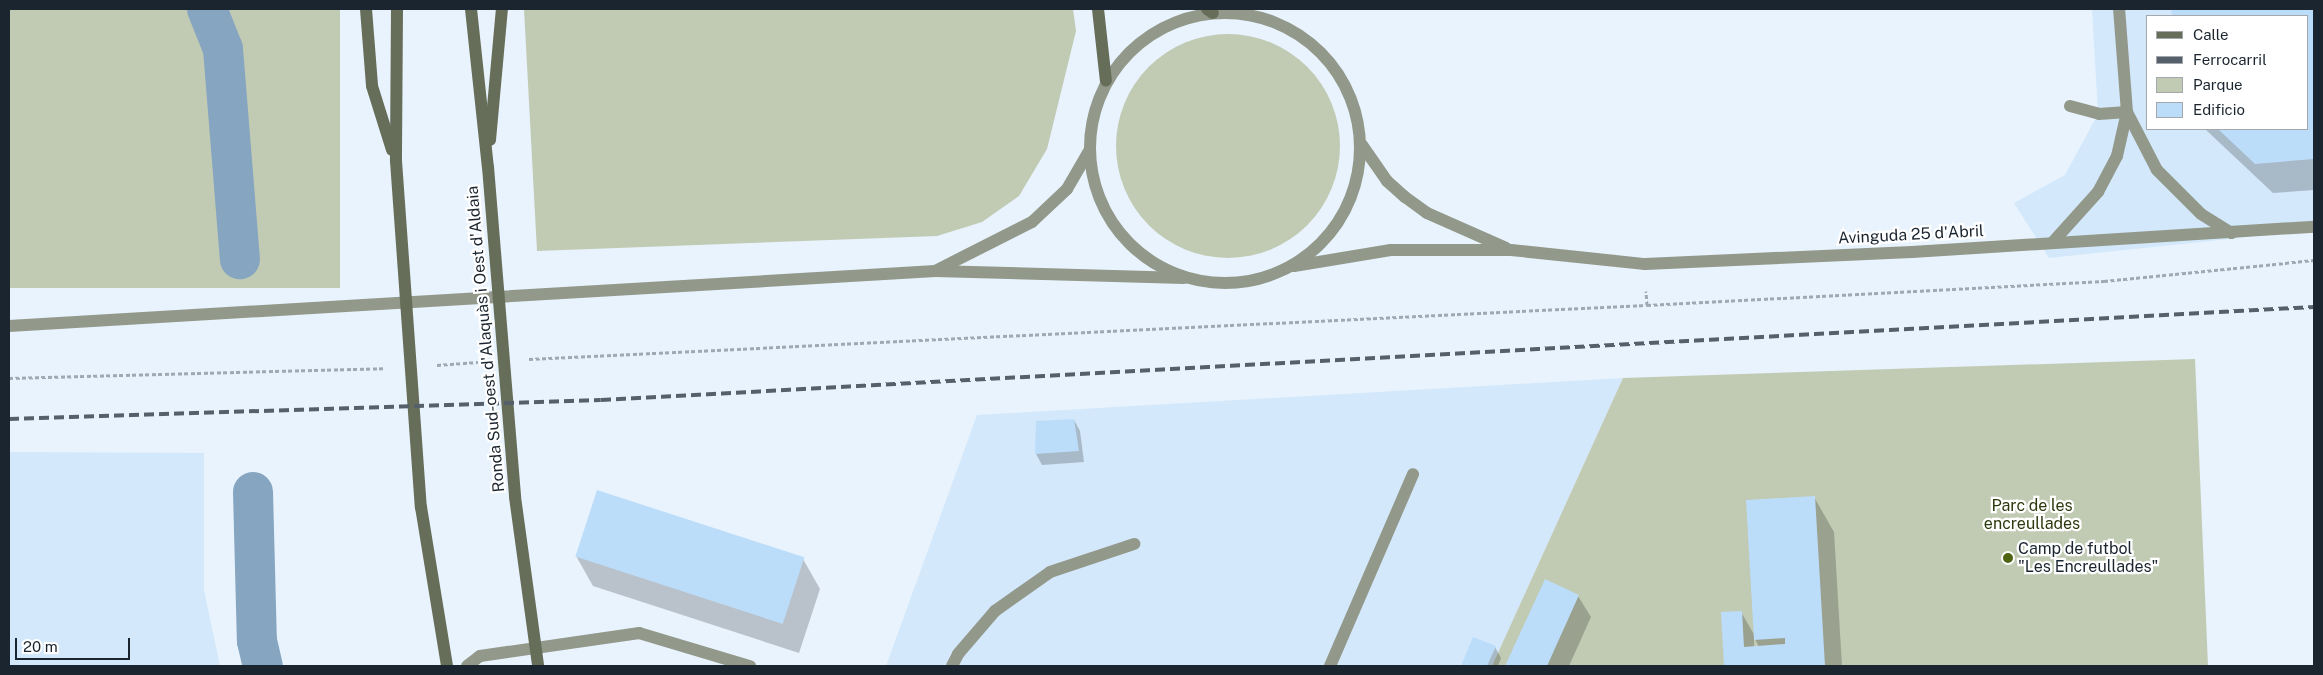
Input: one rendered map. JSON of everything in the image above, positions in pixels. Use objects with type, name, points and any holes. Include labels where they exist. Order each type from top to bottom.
[{"type":"main road","points":[[366,9],[372,86],[396,161]]},
{"type":"main road","points":[[397,9],[396,161],[421,508],[447,666]]},
{"type":"main road","name":"Ronda Sud-oest d'Alaquàs i Oest d'Aldaia","points":[[471,9],[488,167],[515,497],[538,666]]},
{"type":"main road","points":[[488,167],[502,9]]},
{"type":"main road","points":[[1098,9],[1106,81]]},
{"type":"street","points":[[2052,243],[2098,192],[2117,156],[2127,112],[2120,9]]},
{"type":"street","points":[[9,326],[935,271],[1184,278],[1222,284],[1259,280],[1294,266],[1323,243],[1344,214],[1358,181],[1362,145],[1353,102],[1332,63],[1290,30],[1257,16],[1210,11],[1171,23],[1134,47],[1106,81],[1093,114],[1089,150],[1096,192],[1116,229],[1146,259],[1184,278]]},
{"type":"street","points":[[2070,106],[2098,114],[2127,112]]},
{"type":"street","points":[[2127,112],[2157,170],[2201,214],[2231,233]]},
{"type":"street","name":"Avinguda 25 d'Abril","points":[[1362,145],[1387,181],[1427,213],[1511,250]]},
{"type":"street","points":[[935,271],[1032,222],[1067,189],[1089,150]]},
{"type":"street","name":"Avinguda 25 d'Abril","points":[[1294,266],[1391,250],[1511,250],[1645,264],[2052,243],[2314,227]]},
{"type":"street","points":[[9,321],[27,326]]},
{"type":"street","points":[[1330,666],[1413,474]]},
{"type":"street","points":[[952,666],[958,654],[995,610],[1050,572],[1134,544]]},
{"type":"street","points":[[467,666],[480,656],[639,633],[750,666]]},
{"type":"path","points":[[525,359],[2104,281],[2314,260]]},
{"type":"path","points":[[1645,264],[1647,305]]},
{"type":"path","points":[[427,365],[486,362]]},
{"type":"path","points":[[9,378],[388,368]]},
{"type":"shaded area","points":[[2092,9],[2314,9],[2314,230],[2049,258],[2014,203],[2065,175],[2098,114]]},
{"type":"shaded area","points":[[1623,378],[1492,666],[886,666],[977,415]]},
{"type":"shaded area","points":[[9,452],[204,453],[204,590],[220,666],[9,666]]},
{"type":"green space","points":[[9,9],[340,9],[340,288],[9,288]]},
{"type":"green space","points":[[524,9],[1073,9],[1076,31],[1047,149],[1019,196],[982,222],[937,236],[537,251]]},
{"type":"green space","points":[[1217,34],[1239,34],[1261,38],[1281,47],[1299,59],[1315,75],[1327,93],[1336,113],[1340,146],[1336,179],[1332,189],[1315,217],[1299,233],[1281,245],[1261,254],[1239,258],[1217,258],[1195,254],[1175,245],[1157,233],[1141,217],[1129,199],[1120,179],[1116,157],[1116,135],[1120,113],[1129,93],[1141,75],[1157,59],[1175,47],[1195,38]]},
{"type":"green space","name":"Parc de les encreullades","points":[[2195,359],[2208,666],[1492,666],[1623,378]]},
{"type":"building","points":[[2171,9],[2314,9],[2314,159],[2255,164],[2219,130],[2308,130],[2308,15],[2172,15]]},
{"type":"building","points":[[1074,419],[1079,451],[1035,454],[1036,421]]},
{"type":"building","points":[[597,490],[804,557],[783,624],[575,557]]},
{"type":"building","points":[[1815,496],[1825,666],[1724,666],[1721,612],[1742,611],[1744,647],[1785,644],[1785,638],[1754,640],[1746,500]]},
{"type":"building","points":[[1545,579],[1579,595],[1547,666],[1505,666]]},
{"type":"building","points":[[1473,637],[1496,646],[1487,666],[1461,666]]},
{"type":"waterway","points":[[207,9],[223,49],[240,259]]},
{"type":"waterway","points":[[253,492],[257,641],[263,666]]},
{"type":"railway","points":[[9,419],[601,400],[2314,307]]},
{"type":"place","name":"Camp de futbol \"Les Encreullades\"","points":[[2008,558]]}]
